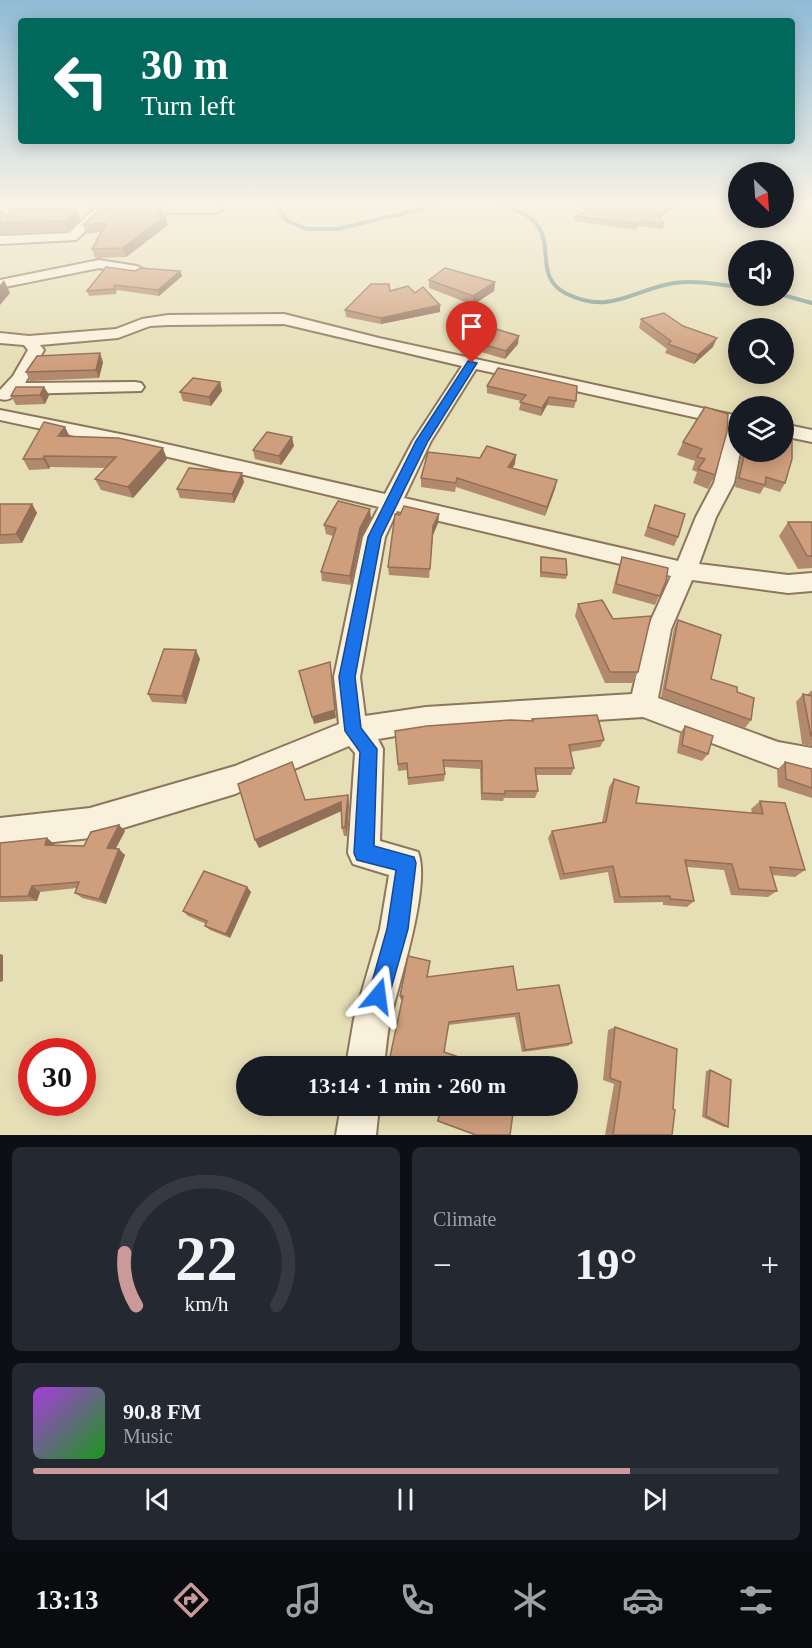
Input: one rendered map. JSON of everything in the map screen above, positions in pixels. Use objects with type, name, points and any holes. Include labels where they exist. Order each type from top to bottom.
[{"type":"street","points":[[0,284],[99,264],[137,270]]},
{"type":"street","points":[[0,338],[29,341],[118,333],[147,322],[168,320],[284,319],[378,343],[728,418]]},
{"type":"street","points":[[5,395],[36,350],[29,341]]},
{"type":"street","points":[[366,1056],[372,1019],[398,929],[407,863],[364,853],[369,749],[353,731],[347,677],[374,537],[422,441],[472,363]]},
{"type":"street","points":[[5,395],[50,386],[135,387]]},
{"type":"street","points":[[0,415],[393,502],[686,571],[788,584],[812,582]]},
{"type":"street","points":[[794,432],[812,436]]},
{"type":"street","points":[[643,705],[659,629],[686,571],[706,517],[724,483],[729,462]]},
{"type":"street","points":[[0,833],[90,823],[235,780],[353,731],[426,719],[643,705],[778,754],[812,760]]},
{"type":"street","points":[[356,1135],[359,1116]]},
{"type":"shaded area","points":[[0,258],[728,258],[728,306],[794,306],[794,258],[812,258],[812,1135],[0,1135]]},
{"type":"building","points":[[106,267],[135,271],[141,268],[180,271],[158,290],[115,285],[114,289],[87,291]]},
{"type":"building","points":[[445,268],[495,282],[473,296],[429,280]]},
{"type":"building","points":[[371,284],[389,284],[390,291],[408,286],[415,293],[423,287],[440,305],[381,318],[345,310]]},
{"type":"building","points":[[664,313],[683,326],[717,338],[698,355],[668,344],[671,341],[641,319]]},
{"type":"building","points":[[496,329],[519,336],[506,351],[482,344]]},
{"type":"building","points":[[100,353],[96,370],[26,372],[37,356]]},
{"type":"building","points":[[498,368],[577,386],[576,401],[549,397],[542,408],[520,402],[526,395],[487,386]]},
{"type":"building","points":[[193,378],[220,382],[209,397],[180,392]]},
{"type":"building","points":[[16,387],[44,387],[40,395],[11,396]]},
{"type":"building","points":[[705,407],[728,414],[727,432],[715,475],[698,469],[705,459],[697,457],[702,449],[683,442]]},
{"type":"building","points":[[44,422],[65,427],[58,436],[118,438],[163,448],[128,487],[95,479],[116,457],[44,456],[43,459],[23,459]]},
{"type":"building","points":[[267,432],[292,437],[279,456],[253,450]]},
{"type":"building","points":[[487,446],[516,455],[508,467],[557,480],[547,507],[457,478],[456,483],[421,478],[428,452],[480,458]]},
{"type":"building","points":[[743,462],[791,462],[785,483],[766,477],[765,485],[739,478]]},
{"type":"building","points":[[189,468],[242,473],[232,494],[177,489]]},
{"type":"building","points":[[338,501],[370,509],[360,528],[350,576],[321,572],[336,528],[324,525]]},
{"type":"building","points":[[0,504],[32,504],[16,534],[0,535]]},
{"type":"building","points":[[655,505],[685,514],[678,537],[648,527]]},
{"type":"building","points":[[404,506],[439,514],[433,526],[430,569],[388,567],[395,514],[400,515]]},
{"type":"building","points":[[788,522],[812,522],[812,556],[807,556]]},
{"type":"building","points":[[541,557],[566,559],[567,575],[541,572]]},
{"type":"building","points":[[622,557],[668,568],[660,596],[616,584]]},
{"type":"building","points":[[602,600],[613,619],[651,616],[638,672],[610,672],[578,604]]},
{"type":"building","points":[[678,620],[721,635],[711,679],[737,687],[737,692],[754,698],[751,720],[665,689]]},
{"type":"building","points":[[164,649],[196,650],[182,696],[148,694]]},
{"type":"building","points":[[330,662],[335,710],[312,717],[299,671]]},
{"type":"building","points":[[803,694],[812,696],[812,736],[811,736]]},
{"type":"building","points":[[597,715],[604,740],[569,745],[574,768],[535,768],[538,791],[505,791],[505,794],[482,793],[482,761],[443,760],[445,774],[408,778],[407,763],[398,764],[395,731],[427,726],[511,720],[533,721],[532,719]]},
{"type":"building","points":[[685,726],[713,736],[708,754],[682,745]]},
{"type":"building","points":[[292,762],[305,800],[348,795],[345,827],[342,828],[341,802],[255,840],[238,784]]},
{"type":"building","points":[[785,762],[812,769],[812,788],[786,779]]},
{"type":"building","points":[[614,779],[639,787],[636,803],[763,814],[760,801],[785,803],[805,870],[770,867],[777,891],[739,889],[732,864],[685,860],[694,901],[670,899],[670,896],[620,897],[613,866],[564,874],[552,831],[606,822]]},
{"type":"building","points":[[119,825],[107,848],[119,849],[99,899],[75,893],[79,882],[32,886],[28,896],[0,897],[0,843],[47,838],[45,845],[84,846],[91,832]]},
{"type":"building","points":[[204,871],[247,887],[226,934],[205,926],[207,921],[183,911]]},
{"type":"building","points":[[408,956],[430,961],[427,977],[513,966],[517,990],[559,985],[572,1043],[525,1050],[519,1013],[449,1022],[444,1052],[456,1056],[390,1056],[403,996],[400,996]]},
{"type":"building","points":[[615,1027],[677,1049],[672,1135],[613,1135],[621,1082],[610,1078]]},
{"type":"building","points":[[710,1070],[731,1080],[728,1127],[706,1116]]},
{"type":"building","points":[[439,1116],[513,1116],[510,1135],[476,1135],[438,1121]]},
{"type":"waterway","points":[[546,258],[548,273],[554,285],[567,294],[596,302],[609,302],[659,286],[682,282],[728,286]]},
{"type":"waterway","points":[[794,298],[812,303]]},
{"type":"route","points":[[378,996],[398,929],[407,863],[364,853],[369,749],[353,731],[347,677],[374,537],[422,441],[472,363]]}]
